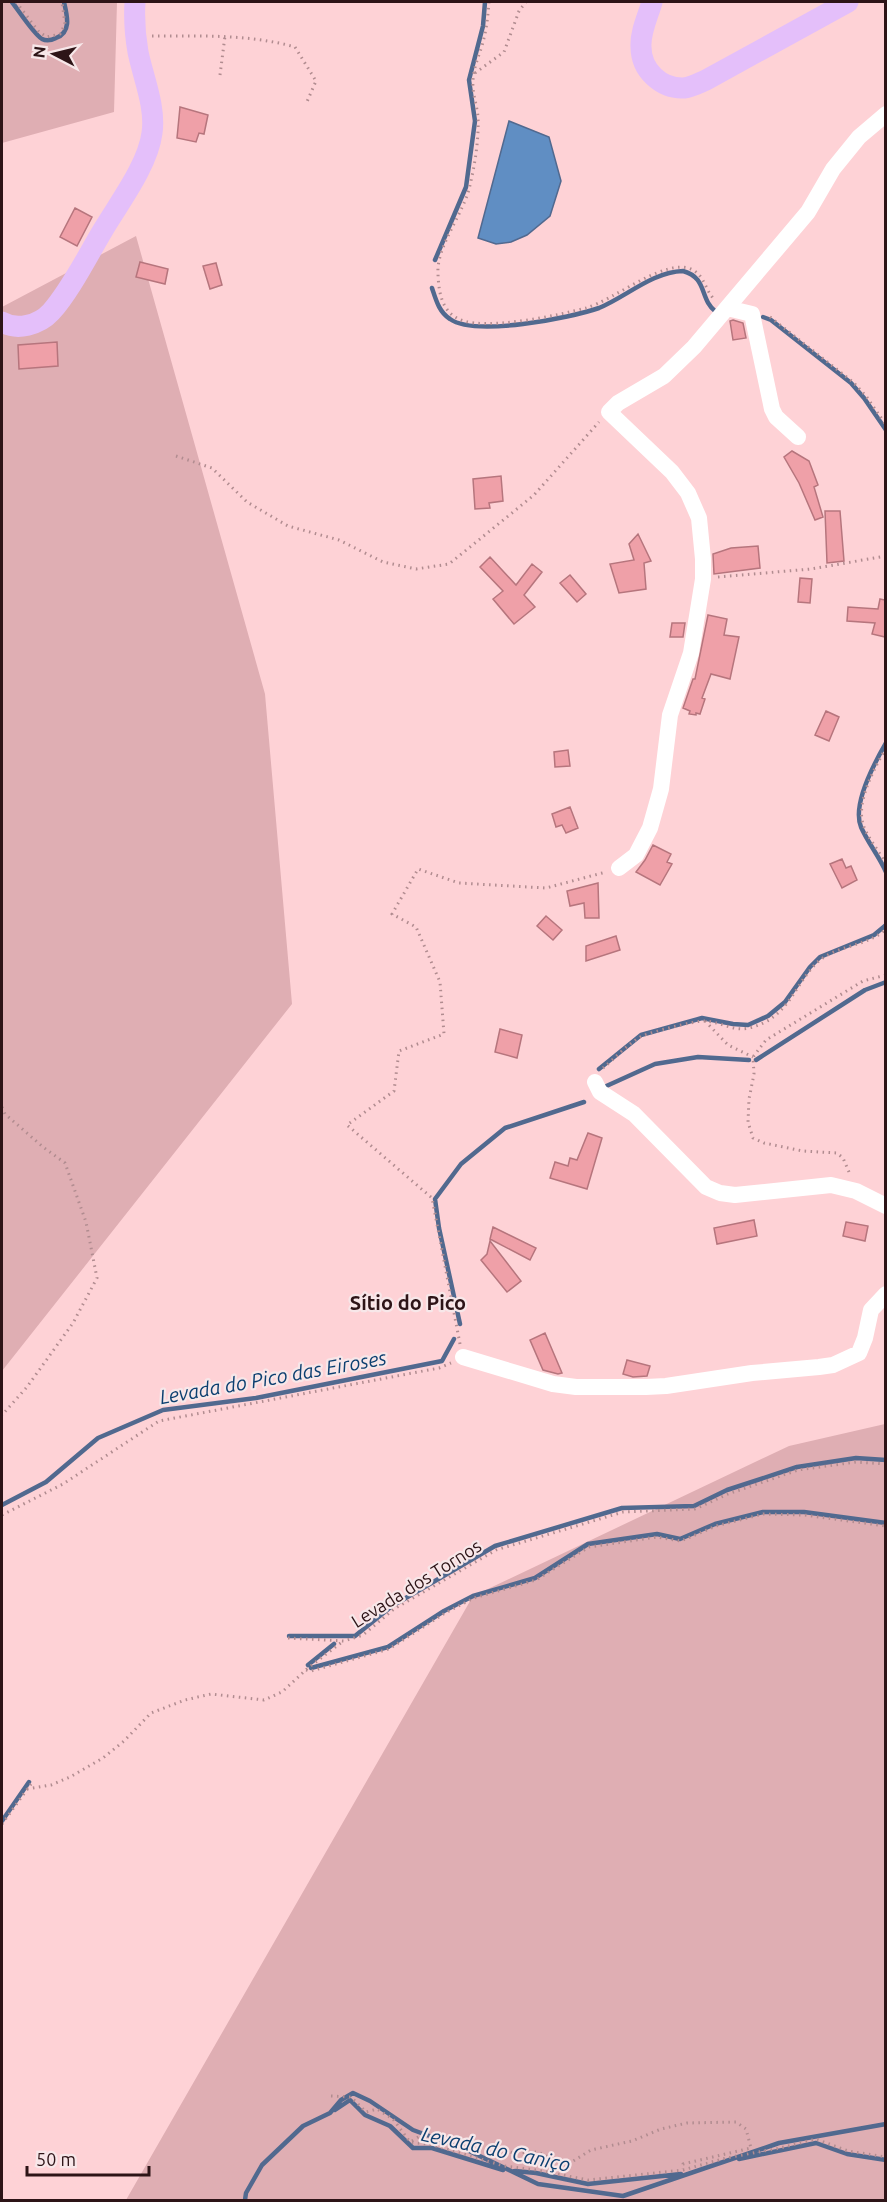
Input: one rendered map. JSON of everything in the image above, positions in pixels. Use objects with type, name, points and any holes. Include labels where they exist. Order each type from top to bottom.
[{"type":"main road","points":[[2,322],[8,326],[20,327],[35,324],[51,313],[81,268],[150,145],[153,130],[136,36],[135,2]]},
{"type":"main road","points":[[652,2],[641,40],[642,58],[656,79],[674,87],[683,88],[693,87],[848,2]]},
{"type":"street","points":[[619,868],[636,855],[650,828],[658,799],[670,715],[691,653],[702,579],[702,537],[699,518],[688,493],[672,472],[609,412],[618,403],[663,376],[694,347],[808,212],[833,169],[859,137],[885,114]]},
{"type":"street","points":[[727,308],[750,312],[772,409],[776,417],[798,437]]},
{"type":"street","points":[[595,1082],[600,1092],[634,1114],[706,1187],[713,1190],[735,1195],[831,1185],[856,1191],[885,1206]]},
{"type":"street","points":[[463,1357],[553,1384],[576,1387],[666,1386],[752,1373],[819,1368],[833,1365],[859,1353],[871,1310],[885,1294]]},
{"type":"path","points":[[16,2],[39,32],[47,37],[60,34],[65,24],[62,2]]},
{"type":"path","points":[[489,2],[484,38],[474,74],[473,86],[478,121],[472,178],[465,202],[438,267],[441,294],[448,312],[465,322],[478,324],[526,320],[599,304],[656,274],[675,267],[683,267],[696,272],[702,277],[712,297],[727,308]]},
{"type":"path","points":[[474,74],[504,52],[519,11],[526,2]]},
{"type":"path","points":[[136,36],[225,36],[295,47],[316,81],[306,104]]},
{"type":"path","points":[[220,75],[225,36]]},
{"type":"path","points":[[750,312],[757,312],[772,318],[853,382],[866,396],[885,425]]},
{"type":"path","points":[[176,456],[212,468],[247,502],[288,526],[339,540],[383,562],[416,569],[449,564],[491,530],[534,495],[609,412]]},
{"type":"path","points":[[702,579],[812,569],[885,556]]},
{"type":"path","points":[[885,748],[870,777],[862,815],[863,826],[885,865]]},
{"type":"path","points":[[2,1515],[63,1484],[159,1421],[440,1368],[463,1357],[432,1198],[347,1125],[394,1091],[399,1051],[444,1034],[440,982],[416,927],[392,914],[418,869],[459,883],[546,888],[619,868]]},
{"type":"path","points":[[595,1082],[600,1071],[641,1036],[705,1021],[736,1028],[749,1028],[768,1019],[787,1006],[821,960],[875,937],[885,929]]},
{"type":"path","points":[[843,1158],[837,1153],[803,1151],[764,1143],[753,1138],[748,1122],[749,1099],[754,1074],[753,1057],[766,1041],[863,981],[885,975]]},
{"type":"path","points":[[705,1021],[728,1045],[753,1057]]},
{"type":"path","points":[[2,1107],[5,1114],[65,1163],[86,1222],[97,1278],[73,1323],[27,1387],[2,1415]]},
{"type":"path","name":"Levada dos Tornos","points":[[27,1789],[51,1785],[102,1758],[124,1741],[151,1713],[184,1700],[211,1694],[264,1700],[282,1692],[344,1641],[363,1635],[394,1609],[496,1550],[623,1512],[695,1509],[728,1494],[798,1470],[856,1462],[885,1464]]},
{"type":"path","points":[[306,1670],[311,1671],[389,1649],[445,1613],[474,1598],[536,1580],[589,1547],[657,1537],[681,1541],[716,1526],[763,1514],[804,1515],[885,1526]]},
{"type":"path","points":[[288,1638],[344,1641]]},
{"type":"path","points":[[2,1824],[31,1784]]},
{"type":"path","points":[[331,2096],[351,2097],[366,2112],[377,2109],[393,2119],[410,2142],[433,2145],[504,2166],[588,2180],[683,2170],[726,2158],[816,2139],[848,2151],[885,2157]]},
{"type":"path","points":[[410,2142],[420,2136],[442,2142],[495,2148],[513,2153],[538,2152],[558,2162],[570,2163],[591,2150],[633,2141],[661,2128],[687,2123],[736,2122],[746,2129],[751,2148],[683,2164],[683,2170]]},
{"type":"shaded area","points":[[2,2],[117,2],[114,112],[2,143]]},
{"type":"shaded area","points":[[136,236],[265,694],[292,1004],[2,1371],[2,307]]},
{"type":"shaded area","points":[[885,1424],[885,2200],[126,2200],[473,1596],[789,1446]]},
{"type":"water","points":[[509,121],[549,137],[561,181],[550,216],[527,235],[511,242],[496,244],[478,238]]},
{"type":"building","points":[[180,107],[208,115],[204,134],[199,133],[196,142],[177,138]]},
{"type":"building","points":[[75,208],[92,217],[77,246],[60,237]]},
{"type":"building","points":[[140,262],[168,269],[165,284],[136,277]]},
{"type":"building","points":[[216,263],[222,285],[210,289],[203,266]]},
{"type":"building","points":[[730,321],[743,323],[746,338],[733,340]]},
{"type":"building","points":[[57,342],[58,366],[19,369],[18,345]]},
{"type":"building","points":[[792,451],[809,461],[818,485],[814,487],[823,517],[815,520],[799,483],[784,457]]},
{"type":"building","points":[[501,476],[503,501],[489,503],[490,508],[475,509],[473,479]]},
{"type":"building","points":[[825,511],[840,511],[844,561],[827,563]]},
{"type":"building","points":[[638,534],[651,561],[644,563],[646,589],[619,593],[610,564],[634,560],[629,544]]},
{"type":"building","points":[[758,546],[760,568],[714,574],[713,554],[731,548]]},
{"type":"building","points":[[490,557],[516,585],[532,564],[542,572],[524,595],[535,607],[514,624],[493,599],[503,591],[480,567]]},
{"type":"building","points":[[570,575],[586,594],[577,602],[560,583]]},
{"type":"building","points":[[800,578],[812,579],[810,603],[798,602]]},
{"type":"building","points":[[880,599],[885,600],[885,637],[872,634],[875,623],[847,621],[848,607],[878,609]]},
{"type":"building","points":[[708,615],[727,619],[724,635],[739,637],[730,679],[711,674],[702,698],[705,699],[700,714],[689,714],[690,711],[683,708],[693,679],[695,679]]},
{"type":"building","points":[[672,623],[685,623],[683,637],[670,637]]},
{"type":"building","points":[[826,711],[839,717],[829,741],[815,735]]},
{"type":"building","points":[[568,750],[570,766],[555,767],[554,752]]},
{"type":"building","points":[[570,807],[578,828],[566,833],[562,825],[556,827],[552,814]]},
{"type":"building","points":[[653,845],[671,854],[667,862],[672,864],[660,885],[636,872]]},
{"type":"building","points":[[842,859],[846,868],[851,866],[857,880],[842,888],[830,864]]},
{"type":"building","points":[[598,883],[599,918],[585,918],[584,903],[570,906],[567,891]]},
{"type":"building","points":[[546,916],[562,930],[553,940],[537,926]]},
{"type":"building","points":[[616,936],[620,950],[586,961],[586,946]]},
{"type":"building","points":[[500,1029],[522,1035],[517,1058],[495,1052]]},
{"type":"building","points":[[588,1133],[602,1138],[587,1189],[550,1178],[555,1162],[568,1166],[570,1158],[577,1160]]},
{"type":"building","points":[[754,1220],[757,1236],[717,1244],[714,1228]]},
{"type":"building","points":[[846,1222],[868,1226],[865,1241],[843,1236]]},
{"type":"building","points":[[493,1227],[536,1248],[530,1260],[490,1239]]},
{"type":"building","points":[[490,1241],[521,1281],[507,1292],[481,1260],[487,1254]]},
{"type":"building","points":[[545,1333],[562,1373],[543,1370],[530,1340]]},
{"type":"building","points":[[627,1360],[650,1366],[647,1376],[633,1377],[623,1374]]},
{"type":"waterway","name":"Levada dos Tornos","points":[[12,2],[34,32],[47,40],[54,39],[64,32],[67,23],[64,2]]},
{"type":"waterway","name":"Levada dos Tornos","points":[[435,260],[466,187],[475,121],[469,80],[483,26],[485,2]]},
{"type":"waterway","name":"Levada dos Tornos","points":[[432,288],[441,309],[450,319],[462,324],[500,326],[546,321],[599,308],[650,280],[672,272],[683,271],[696,279],[707,301],[716,312]]},
{"type":"waterway","name":"Levada dos Tornos","points":[[763,317],[771,320],[851,383],[886,430]]},
{"type":"waterway","name":"Levada dos Tornos","points":[[886,743],[866,784],[859,818],[861,827],[886,872]]},
{"type":"waterway","name":"Levada dos Tornos","points":[[599,1069],[641,1035],[702,1018],[748,1025],[768,1016],[785,1002],[820,957],[874,935],[886,925]]},
{"type":"waterway","name":"Levada do Pico das Eiroses","points":[[756,1060],[865,990],[886,982]]},
{"type":"waterway","name":"Levada do Pico das Eiroses","points":[[602,1088],[655,1064],[698,1057],[749,1060]]},
{"type":"waterway","name":"Levada do Pico das Eiroses","points":[[460,1324],[435,1199],[461,1164],[505,1128],[584,1102]]},
{"type":"waterway","name":"Levada do Pico das Eiroses","points":[[2,1505],[46,1482],[98,1438],[163,1410],[256,1398],[442,1361],[454,1339]]},
{"type":"waterway","name":"Levada dos Tornos","points":[[289,1636],[355,1636],[392,1606],[495,1546],[622,1508],[694,1506],[727,1490],[797,1467],[856,1458],[886,1460]]},
{"type":"waterway","points":[[311,1668],[388,1647],[444,1611],[473,1596],[535,1578],[588,1544],[657,1534],[680,1539],[715,1524],[763,1512],[804,1512],[886,1523]]},
{"type":"waterway","points":[[308,1665],[334,1644]]},
{"type":"waterway","name":"Levada dos Tornos","points":[[2,1821],[29,1782]]},
{"type":"waterway","points":[[245,2200],[246,2193],[262,2165],[303,2126],[330,2113],[341,2100],[353,2093],[370,2101],[413,2130],[465,2149],[538,2184],[623,2196],[779,2143],[886,2124]]},
{"type":"waterway","name":"Levada do Caniço","points":[[335,2110],[350,2100],[365,2115],[390,2126],[413,2148],[432,2148],[503,2170]]},
{"type":"waterway","name":"Levada do Caniço","points":[[739,2159],[816,2143],[847,2154],[886,2160]]},
{"type":"waterway","name":"Levada do Caniço","points":[[515,2171],[588,2184],[681,2174]]},
{"type":"district","name":"Sítio do Pico","points":[[408,1302]]}]
